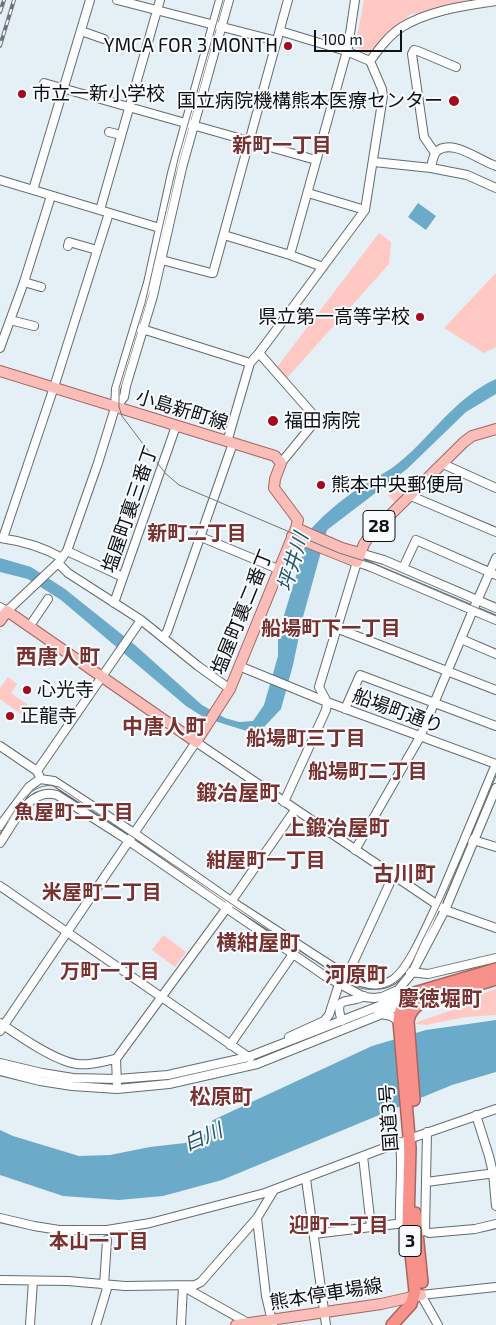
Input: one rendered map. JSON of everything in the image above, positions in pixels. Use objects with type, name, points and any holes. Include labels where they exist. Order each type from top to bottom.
[{"type":"highway","points":[[402,1014],[411,994],[496,969]]},
{"type":"highway","points":[[402,1014],[411,1012],[418,1005],[496,979]]},
{"type":"highway","name":"国道3号","points":[[402,1014],[413,1134],[415,1186],[421,1232],[422,1286],[417,1296]]},
{"type":"highway","name":"国道3号","points":[[402,1325],[417,1307],[415,1283],[404,1223],[413,1134]]},
{"type":"highway","points":[[392,1325],[417,1296]]},
{"type":"main road","name":"小島新町線","points":[[0,371],[275,456],[282,463]]},
{"type":"main road","name":"28","points":[[294,532],[358,558],[370,535],[472,436],[496,429]]},
{"type":"main road","points":[[282,463],[275,479],[274,488],[298,520],[294,532]]},
{"type":"main road","name":"塩屋町裏二番丁","points":[[196,742],[230,689],[294,532]]},
{"type":"main road","points":[[0,621],[3,609],[196,742]]},
{"type":"main road","name":"熊本停車場線","points":[[236,1325],[272,1322],[381,1304],[417,1296]]},
{"type":"street","points":[[33,190],[90,0]]},
{"type":"street","points":[[117,0],[277,41]]},
{"type":"street","points":[[123,577],[62,557],[38,546],[2,538],[54,387],[97,250],[121,135],[160,0]]},
{"type":"street","points":[[218,25],[220,0]]},
{"type":"street","points":[[3,609],[32,587],[62,557],[98,463],[115,408],[124,396],[139,328],[158,259],[172,173],[190,125],[218,25],[229,0]]},
{"type":"street","points":[[158,259],[213,273],[288,0]]},
{"type":"street","points":[[290,255],[346,51],[356,0]]},
{"type":"street","points":[[370,61],[389,38],[402,27],[418,19],[441,12],[496,1]]},
{"type":"street","points":[[163,637],[201,537],[230,443],[250,363],[365,210],[383,96],[382,88],[370,61],[346,51],[280,30]]},
{"type":"street","points":[[81,31],[104,39]]},
{"type":"street","points":[[435,154],[424,137],[412,54],[414,50],[418,51],[456,67]]},
{"type":"street","points":[[44,83],[316,160]]},
{"type":"street","points":[[109,132],[121,135]]},
{"type":"street","points":[[431,168],[435,154],[443,147],[462,150],[496,166]]},
{"type":"street","points":[[374,162],[467,174],[496,188]]},
{"type":"street","points":[[0,180],[164,229]]},
{"type":"street","points":[[308,193],[365,210]]},
{"type":"street","points":[[0,348],[24,282],[51,196]]},
{"type":"street","points":[[224,235],[323,267]]},
{"type":"street","points":[[68,246],[69,242],[97,250]]},
{"type":"street","points":[[24,282],[41,287]]},
{"type":"street","points":[[0,321],[34,326]]},
{"type":"street","points":[[139,328],[250,363]]},
{"type":"street","points":[[259,353],[317,419],[282,463]]},
{"type":"street","name":"塩屋町裏三番丁","points":[[114,603],[176,426]]},
{"type":"street","points":[[443,464],[496,488]]},
{"type":"street","points":[[411,496],[496,532]]},
{"type":"street","points":[[201,537],[278,569]]},
{"type":"street","points":[[403,568],[416,540],[493,573]]},
{"type":"street","points":[[62,557],[68,573],[141,620],[230,689]]},
{"type":"street","points":[[358,558],[384,560],[496,608]]},
{"type":"street","points":[[358,558],[372,567],[496,620]]},
{"type":"street","points":[[284,802],[326,710],[327,702],[319,687],[358,558]]},
{"type":"street","points":[[355,850],[420,737],[472,610],[493,573],[496,558]]},
{"type":"street","points":[[29,627],[48,599]]},
{"type":"street","points":[[0,826],[39,775],[141,620]]},
{"type":"street","points":[[336,628],[496,690]]},
{"type":"street","points":[[461,639],[496,654]]},
{"type":"street","name":"船場町通り","points":[[239,666],[345,709],[496,764]]},
{"type":"street","points":[[345,709],[360,675],[496,726]]},
{"type":"street","points":[[116,1059],[86,1064],[72,1063],[1,1027],[196,742],[437,906],[495,926]]},
{"type":"street","points":[[0,746],[39,775],[54,782],[134,833],[231,901],[346,976],[363,984],[391,981],[404,969],[437,906],[496,764]]},
{"type":"street","points":[[342,1021],[338,1010],[339,1005],[347,999],[382,997],[390,994],[398,990],[412,973],[445,910],[496,788]]},
{"type":"street","points":[[0,843],[30,801],[38,795],[51,793],[57,795],[129,841],[293,954],[339,984],[364,997]]},
{"type":"street","points":[[117,1088],[116,1059],[226,909],[295,810]]},
{"type":"street","points":[[466,837],[496,847]]},
{"type":"street","points":[[264,1051],[281,1040],[324,1021],[329,1015],[339,984],[346,976],[393,876]]},
{"type":"street","points":[[0,886],[257,1064]]},
{"type":"street","points":[[230,1045],[293,954]]},
{"type":"street","points":[[404,969],[412,973],[428,974],[496,958]]},
{"type":"street","points":[[363,984],[364,997]]},
{"type":"street","points":[[0,1071],[40,1081],[72,1086],[117,1088],[170,1084],[257,1064],[411,994]]},
{"type":"street","points":[[370,1013],[402,1014]]},
{"type":"street","points":[[0,1063],[73,1078],[117,1079],[168,1075],[248,1057],[342,1021],[370,1013],[402,1014]]},
{"type":"street","points":[[0,1218],[59,1230],[107,1230],[180,1217],[274,1190],[306,1179],[413,1134],[496,1109]]},
{"type":"street","points":[[476,1115],[494,1173],[496,1206]]},
{"type":"street","points":[[413,1134],[426,1182],[421,1232],[428,1233],[496,1224]]},
{"type":"street","points":[[363,1156],[372,1227]]},
{"type":"street","points":[[426,1182],[494,1173]]},
{"type":"street","points":[[306,1179],[326,1325]]},
{"type":"street","points":[[0,1280],[68,1281],[106,1285],[195,1285],[202,1282],[257,1218],[274,1190]]},
{"type":"street","points":[[257,1218],[266,1296],[272,1322]]},
{"type":"street","points":[[314,1234],[404,1223]]},
{"type":"street","points":[[96,1325],[106,1285],[107,1240]]},
{"type":"street","points":[[30,1325],[33,1281]]},
{"type":"street","points":[[183,1286],[248,1323]]},
{"type":"street","points":[[181,1325],[183,1286]]},
{"type":"street","points":[[438,1325],[417,1296],[496,1287]]},
{"type":"shaded area","points":[[364,0],[496,0],[496,3],[411,14],[368,53],[355,47]]},
{"type":"shaded area","points":[[379,233],[391,242],[389,264],[287,378],[277,367]]},
{"type":"shaded area","points":[[496,273],[496,347],[484,353],[444,328]]},
{"type":"shaded area","points":[[403,481],[410,489],[395,503],[388,495]]},
{"type":"shaded area","points":[[8,677],[17,684],[11,693],[32,708],[25,717],[0,699],[0,688]]},
{"type":"shaded area","points":[[163,935],[186,952],[175,967],[152,950]]},
{"type":"shaded area","points":[[496,989],[496,1015],[465,1017],[426,1025],[416,1024],[417,1022],[455,1009],[462,1010],[477,997]]},
{"type":"water","points":[[418,203],[436,216],[426,230],[408,217]]},
{"type":"water","points":[[496,379],[496,394],[466,412],[407,469],[327,530],[303,617],[281,709],[264,727],[253,733],[205,718],[186,706],[61,600],[28,579],[0,572],[0,558],[31,567],[65,589],[135,645],[202,705],[225,718],[239,722],[253,721],[264,705],[278,656],[278,635],[310,530],[323,516],[345,498],[392,468],[405,457],[467,397]]},
{"type":"water","name":"白川","points":[[496,1020],[496,1072],[452,1085],[222,1180],[163,1196],[119,1200],[63,1196],[0,1175],[0,1130],[13,1136],[79,1156],[110,1155],[150,1147],[185,1143],[204,1135],[213,1120],[372,1046],[426,1030]]},
{"type":"tram line","points":[[223,0],[178,159],[145,303],[119,388],[119,407],[122,416],[165,473],[179,485],[339,553],[374,564],[496,616]]},
{"type":"tram line","points":[[0,833],[17,807],[31,792],[39,787],[59,787],[351,985],[363,989],[376,989],[393,984],[406,972],[412,962],[452,879],[496,773]]},
{"type":"railway","points":[[0,12],[4,0]]},
{"type":"railway","points":[[0,46],[14,0]]},
{"type":"place","name":"YMCA FOR 3 MONTH","points":[[288,46]]},
{"type":"place","name":"市立一新小学校","points":[[22,94]]},
{"type":"place","name":"国立病院機構熊本医療センター","points":[[454,101]]},
{"type":"place","name":"県立第一高等学校","points":[[420,317]]},
{"type":"place","name":"福田病院","points":[[273,421]]},
{"type":"place","name":"熊本中央郵便局","points":[[321,485]]},
{"type":"place","name":"心光寺","points":[[27,690]]},
{"type":"place","name":"正龍寺","points":[[10,716]]},
{"type":"district","name":"新町一丁目","points":[[282,145]]},
{"type":"district","name":"新町二丁目","points":[[197,533]]},
{"type":"district","name":"船場町下一丁目","points":[[331,628]]},
{"type":"district","name":"西唐人町","points":[[58,657]]},
{"type":"district","name":"中唐人町","points":[[164,727]]},
{"type":"district","name":"船場町三丁目","points":[[306,738]]},
{"type":"district","name":"船場町二丁目","points":[[368,771]]},
{"type":"district","name":"鍛冶屋町","points":[[238,793]]},
{"type":"district","name":"魚屋町二丁目","points":[[74,812]]},
{"type":"district","name":"上鍛冶屋町","points":[[337,828]]},
{"type":"district","name":"紺屋町一丁目","points":[[266,860]]},
{"type":"district","name":"古川町","points":[[404,874]]},
{"type":"district","name":"米屋町二丁目","points":[[102,892]]},
{"type":"district","name":"横紺屋町","points":[[258,943]]},
{"type":"district","name":"万町一丁目","points":[[110,971]]},
{"type":"district","name":"河原町","points":[[356,975]]},
{"type":"district","name":"慶徳堀町","points":[[440,999]]},
{"type":"district","name":"松原町","points":[[221,1097]]},
{"type":"district","name":"迎町一丁目","points":[[339,1225]]},
{"type":"district","name":"本山一丁目","points":[[99,1241]]},
{"type":"water label","name":"坪井川","points":[[293,562]]}]
